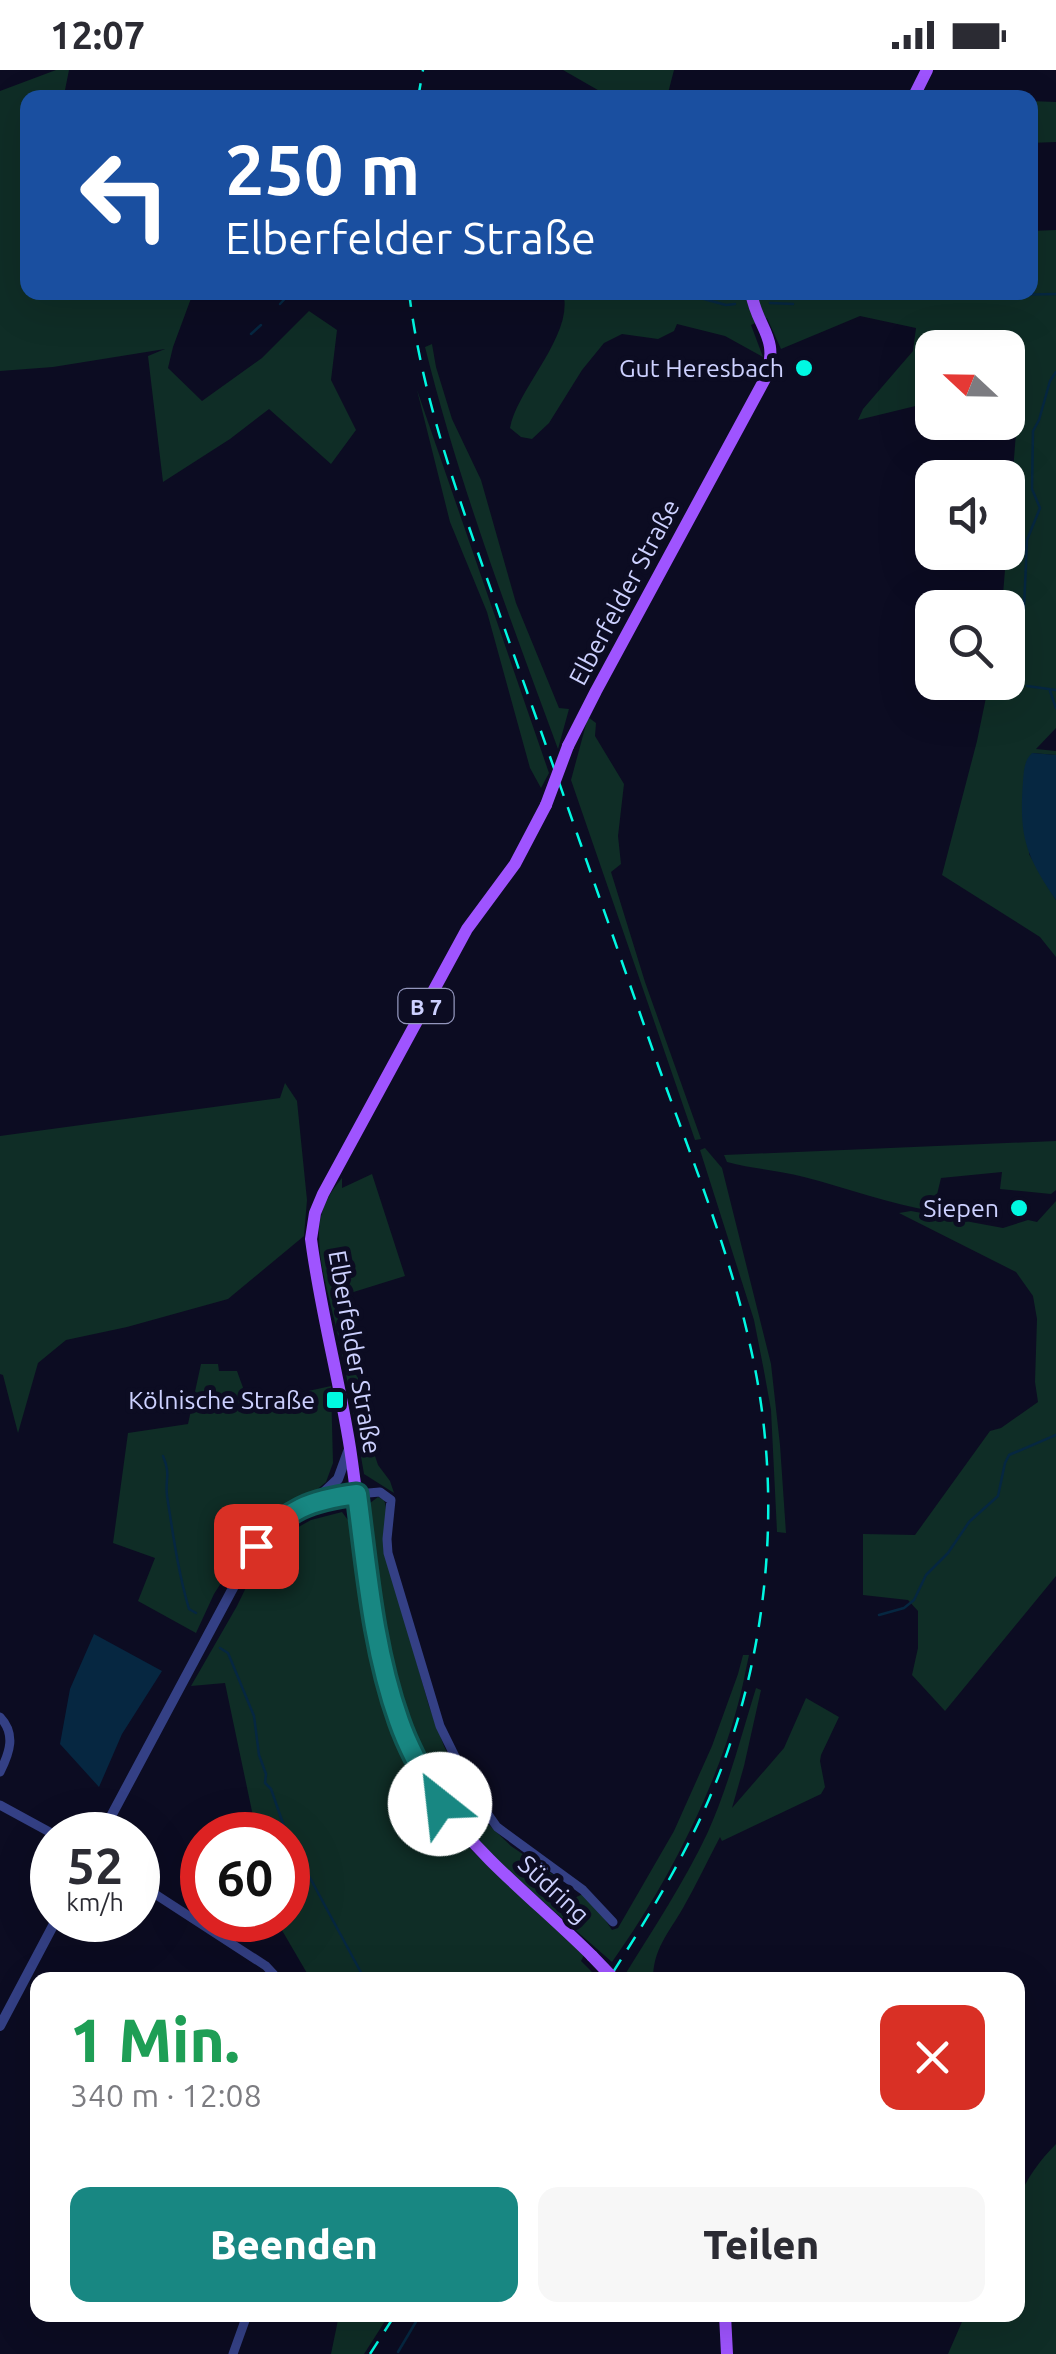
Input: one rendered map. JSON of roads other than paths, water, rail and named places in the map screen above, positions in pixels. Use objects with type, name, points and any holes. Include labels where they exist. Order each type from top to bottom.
[{"type":"main road","name":"Elberfelder Straße","points":[[357,1494],[313,1252],[316,1213],[468,929],[522,852],[604,675],[766,378],[771,346],[753,300]]},
{"type":"main road","name":"Südring","points":[[357,1494],[374,1626],[390,1692],[414,1756],[440,1804],[484,1856],[607,1972]]},
{"type":"main road","points":[[725,2322],[727,2354]]},
{"type":"street","points":[[114,1812],[256,1546],[283,1518],[315,1501],[338,1479],[350,1447]]},
{"type":"street","points":[[315,1501],[380,1492],[391,1500],[388,1552],[440,1726],[455,1759],[488,1816],[510,1838],[583,1890],[613,1922]]},
{"type":"street","points":[[0,1716],[11,1735],[0,1772]]},
{"type":"street","points":[[0,1805],[30,1821]]},
{"type":"street","points":[[160,1897],[272,1972]]},
{"type":"street","points":[[0,2026],[44,1942]]},
{"type":"street","points":[[233,2354],[244,2322]]},
{"type":"water","points":[[1032,753],[1056,755],[1056,900],[1026,844],[1022,800],[1026,762]]},
{"type":"water","points":[[94,1634],[162,1671],[122,1734],[99,1787],[60,1744],[70,1689]]},
{"type":"waterway","points":[[1038,294],[1056,294]]},
{"type":"waterway","points":[[280,304],[284,300]]},
{"type":"waterway","points":[[708,300],[735,304]]},
{"type":"waterway","points":[[770,303],[793,304]]},
{"type":"waterway","points":[[251,334],[261,325]]},
{"type":"waterway","points":[[1025,590],[1027,540],[1040,508],[1032,489],[1033,431],[1056,372]]},
{"type":"waterway","points":[[1027,686],[1056,690]]},
{"type":"waterway","points":[[1050,691],[1056,708]]},
{"type":"waterway","points":[[879,1615],[904,1608],[914,1600],[926,1575],[948,1553],[969,1522],[998,1496],[1009,1455],[1056,1435]]},
{"type":"waterway","points":[[163,1456],[179,1567],[189,1609],[196,1613]]},
{"type":"waterway","points":[[220,1648],[228,1653],[254,1716],[265,1783],[279,1812]]},
{"type":"waterway","points":[[310,1878],[361,1972]]},
{"type":"waterway","points":[[398,2352],[416,2322]]},
{"type":"railway","points":[[419,90],[423,70]]},
{"type":"railway","points":[[410,300],[424,378],[448,462],[720,1238],[761,1400],[767,1457],[766,1572],[747,1684],[732,1739],[701,1817],[613,1972]]},
{"type":"railway","points":[[370,2354],[391,2322]]},
{"type":"place","name":"Gut Heresbach","points":[[804,368]]},
{"type":"place","name":"Siepen","points":[[1019,1208]]},
{"type":"place","name":"Kölnische Straße","points":[[335,1400]]}]
